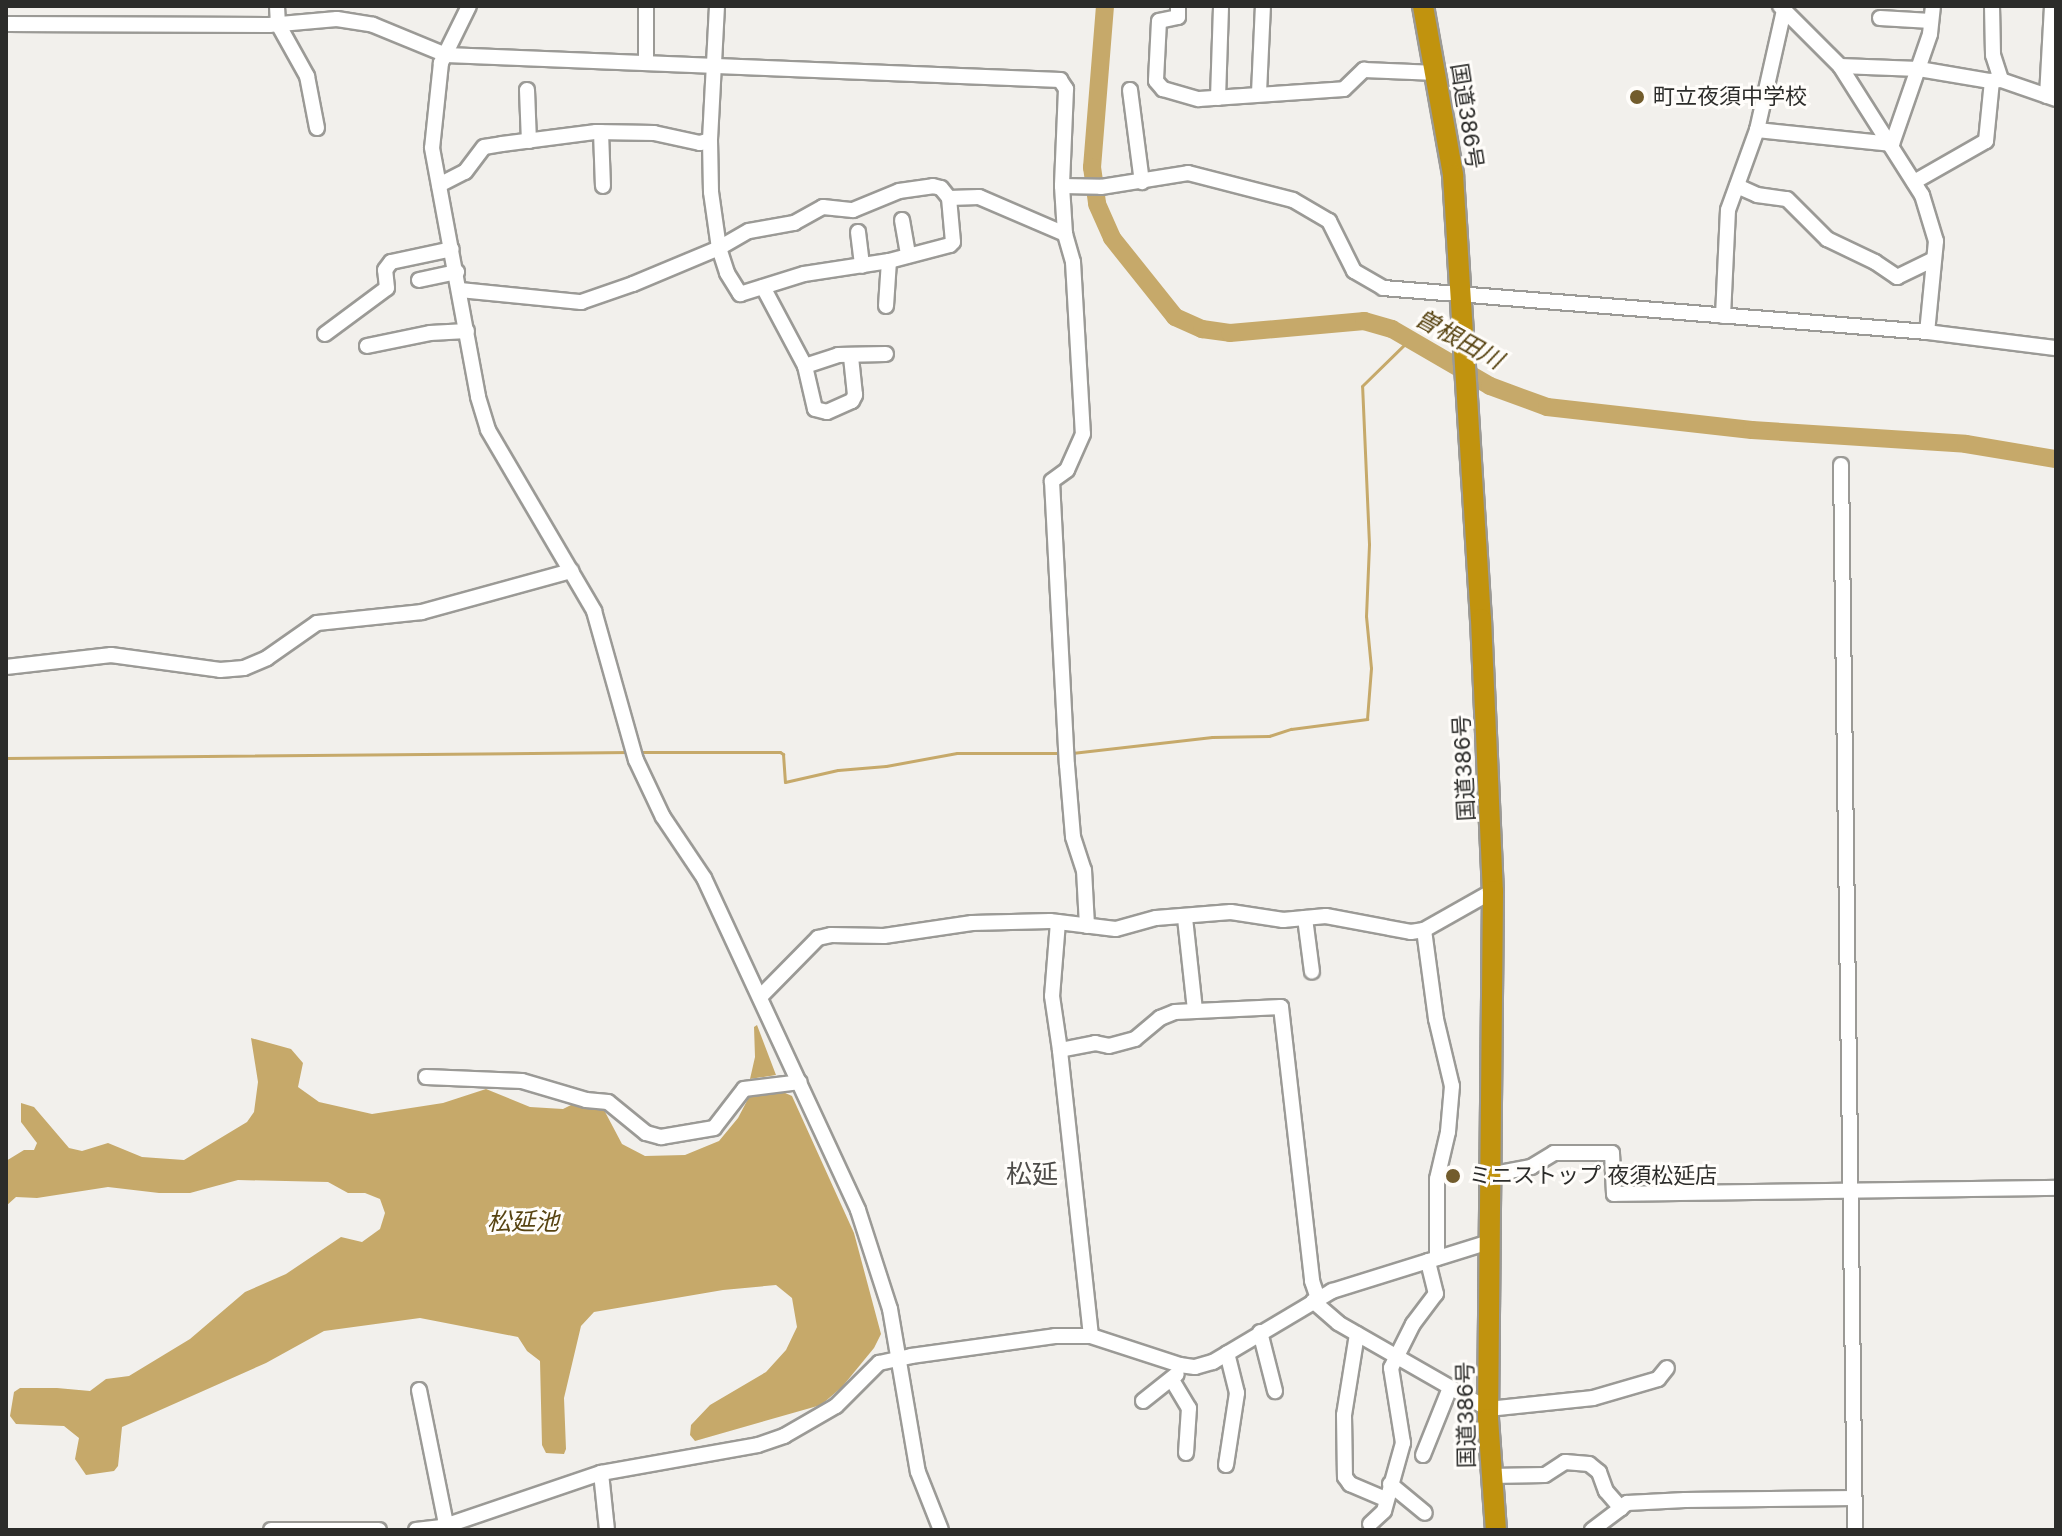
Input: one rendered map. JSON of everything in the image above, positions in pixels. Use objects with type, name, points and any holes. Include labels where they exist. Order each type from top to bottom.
[{"type":"highway","name":"国道386号","points":[[1423,6],[1453,175],[1493,891],[1488,1409],[1496,1530]]},
{"type":"street","points":[[277,6],[278,24],[302,65],[317,128]]},
{"type":"street","points":[[469,6],[441,63],[431,133],[478,397],[488,430],[594,611],[636,760],[663,817],[704,878],[800,1082],[873,1251],[890,1309],[918,1472],[941,1530]]},
{"type":"street","points":[[646,6],[646,62]]},
{"type":"street","points":[[460,290],[581,302],[719,248],[749,231],[794,223],[823,207],[853,210],[899,191],[933,186],[941,188],[949,198],[953,242],[889,261],[804,274],[740,294],[727,273],[719,248],[711,192],[710,140],[717,6]]},
{"type":"street","points":[[1178,6],[1178,17],[1159,21],[1156,81],[1163,89],[1199,99],[1344,89],[1364,70],[1437,73]]},
{"type":"street","points":[[1218,98],[1221,6]]},
{"type":"street","points":[[1914,182],[1986,141],[1996,80],[1992,6]]},
{"type":"street","points":[[1840,66],[1919,69],[1996,80],[2051,97],[2052,6]]},
{"type":"street","points":[[1259,7],[1259,93]]},
{"type":"street","points":[[1782,8],[1840,66],[1892,144],[1932,221],[1934,259],[1927,332]]},
{"type":"street","points":[[1723,316],[1728,210],[1757,130],[1782,8]]},
{"type":"street","points":[[6,24],[278,24],[337,13],[446,55],[1060,80],[1066,89],[1065,234],[1073,262],[1083,434],[1067,470],[1052,481],[1067,765],[1073,837],[1084,870],[1087,926]]},
{"type":"street","points":[[1880,18],[1932,13],[1919,69],[1892,144]]},
{"type":"street","points":[[527,90],[529,141]]},
{"type":"street","points":[[1130,90],[1142,182]]},
{"type":"street","points":[[1757,130],[1892,144]]},
{"type":"street","points":[[439,185],[465,172],[484,147],[601,132],[654,133],[700,143],[710,140]]},
{"type":"street","points":[[601,132],[603,186]]},
{"type":"street","points":[[1067,187],[1101,187],[1188,173],[1293,200],[1329,221],[1354,271],[1366,281],[1383,288],[1927,332],[2056,348]]},
{"type":"street","points":[[1737,186],[1757,195],[1787,199],[1827,239],[1875,262],[1897,277],[1934,259]]},
{"type":"street","points":[[949,198],[979,197],[1065,234]]},
{"type":"street","points":[[902,220],[908,255]]},
{"type":"street","points":[[858,232],[862,266]]},
{"type":"street","points":[[325,334],[387,288],[385,270],[391,262],[452,249]]},
{"type":"street","points":[[886,306],[889,261]]},
{"type":"street","points":[[419,280],[457,272]]},
{"type":"street","points":[[763,287],[805,366],[815,409],[827,412],[852,401],[855,395],[851,357]]},
{"type":"street","points":[[367,346],[430,333],[467,331]]},
{"type":"street","points":[[805,366],[838,355],[886,354]]},
{"type":"street","points":[[1841,465],[1855,1530]]},
{"type":"street","points":[[6,667],[111,655],[220,670],[244,668],[267,658],[317,623],[422,612],[571,571]]},
{"type":"street","points":[[760,997],[818,938],[831,935],[884,936],[972,923],[1058,922],[1116,929],[1156,918],[1231,912],[1259,919],[1326,916],[1383,929],[1424,930],[1493,891]]},
{"type":"street","points":[[1185,918],[1195,1010]]},
{"type":"street","points":[[1305,918],[1312,972]]},
{"type":"street","points":[[1058,922],[1052,996],[1091,1336]]},
{"type":"street","points":[[1370,1524],[1384,1511],[1403,1443],[1390,1379],[1395,1357],[1436,1294],[1432,1260],[1437,1179],[1448,1132],[1452,1086],[1436,1019],[1424,930]]},
{"type":"street","points":[[1060,1050],[1135,1039],[1160,1018],[1175,1012],[1281,1007],[1316,1299],[1357,1334],[1488,1409],[1593,1398],[1658,1379],[1667,1368]]},
{"type":"street","points":[[426,1077],[522,1081],[586,1100],[608,1102],[646,1133],[661,1137],[714,1128],[744,1089],[800,1082]]},
{"type":"street","points":[[1489,1175],[1531,1167],[1554,1153],[1612,1153],[1614,1194],[2056,1188]]},
{"type":"street","points":[[416,1530],[443,1528],[601,1473],[758,1445],[784,1436],[836,1406],[879,1363],[1043,1337],[1091,1336],[1187,1366],[1213,1362],[1316,1299],[1489,1242]]},
{"type":"street","points":[[1260,1332],[1275,1391]]},
{"type":"street","points":[[1357,1334],[1344,1415],[1345,1477],[1350,1484],[1386,1499]]},
{"type":"street","points":[[1226,1465],[1237,1393],[1227,1353]]},
{"type":"street","points":[[1143,1401],[1187,1366]]},
{"type":"street","points":[[1172,1380],[1189,1408],[1186,1453]]},
{"type":"street","points":[[1423,1455],[1450,1388]]},
{"type":"street","points":[[419,1390],[445,1519],[443,1528]]},
{"type":"street","points":[[1491,1476],[1545,1475],[1565,1462],[1587,1464],[1599,1472],[1606,1491],[1621,1508]]},
{"type":"street","points":[[601,1473],[607,1530]]},
{"type":"street","points":[[1390,1484],[1425,1513]]},
{"type":"street","points":[[1592,1530],[1627,1503],[1854,1498]]},
{"type":"street","points":[[271,1530],[379,1530]]},
{"type":"water","points":[[757,1025],[776,1075],[750,1079],[755,1057],[754,1027]]},
{"type":"water","name":"松延池","points":[[251,1038],[291,1049],[303,1063],[298,1087],[319,1102],[372,1114],[443,1103],[486,1089],[530,1107],[563,1109],[577,1102],[603,1108],[622,1144],[645,1156],[685,1155],[719,1141],[738,1118],[749,1097],[783,1092],[792,1096],[854,1233],[881,1334],[874,1348],[842,1387],[821,1405],[695,1441],[690,1435],[691,1425],[710,1405],[766,1372],[786,1350],[797,1327],[792,1298],[776,1285],[723,1290],[594,1312],[581,1326],[564,1398],[564,1454],[546,1453],[542,1445],[540,1361],[527,1351],[518,1337],[420,1318],[324,1331],[266,1363],[122,1427],[118,1466],[114,1471],[86,1475],[75,1459],[79,1438],[64,1426],[16,1424],[10,1416],[14,1392],[20,1388],[90,1391],[106,1379],[129,1376],[190,1339],[245,1292],[286,1274],[341,1237],[362,1242],[380,1229],[385,1213],[380,1199],[365,1193],[348,1193],[328,1182],[238,1180],[190,1193],[108,1187],[37,1198],[16,1197],[6,1206],[6,1161],[24,1150],[34,1150],[37,1143],[21,1122],[21,1103],[34,1107],[69,1148],[82,1151],[108,1143],[142,1157],[184,1160],[247,1122],[254,1112],[258,1082]]},
{"type":"waterway","name":"曽根田川","points":[[1105,6],[1092,167],[1097,204],[1112,238],[1175,317],[1202,329],[1230,333],[1364,321],[1392,329],[1490,386],[1547,407],[1752,430],[1966,444],[2056,459]]},
{"type":"waterway","points":[[1072,753],[1212,737],[1269,736],[1291,729],[1367,719],[1371,668],[1366,616],[1369,544],[1362,386],[1410,339]]},
{"type":"waterway","points":[[6,758],[630,752]]},
{"type":"waterway","points":[[638,752],[780,752],[783,754],[785,782],[838,770],[886,766],[957,753],[1060,753]]},
{"type":"place","name":"町立夜須中学校","points":[[1637,97]]},
{"type":"place","name":"ミニストップ 夜須松延店","points":[[1453,1176]]},
{"type":"district","name":"松延","points":[[1032,1174]]}]
